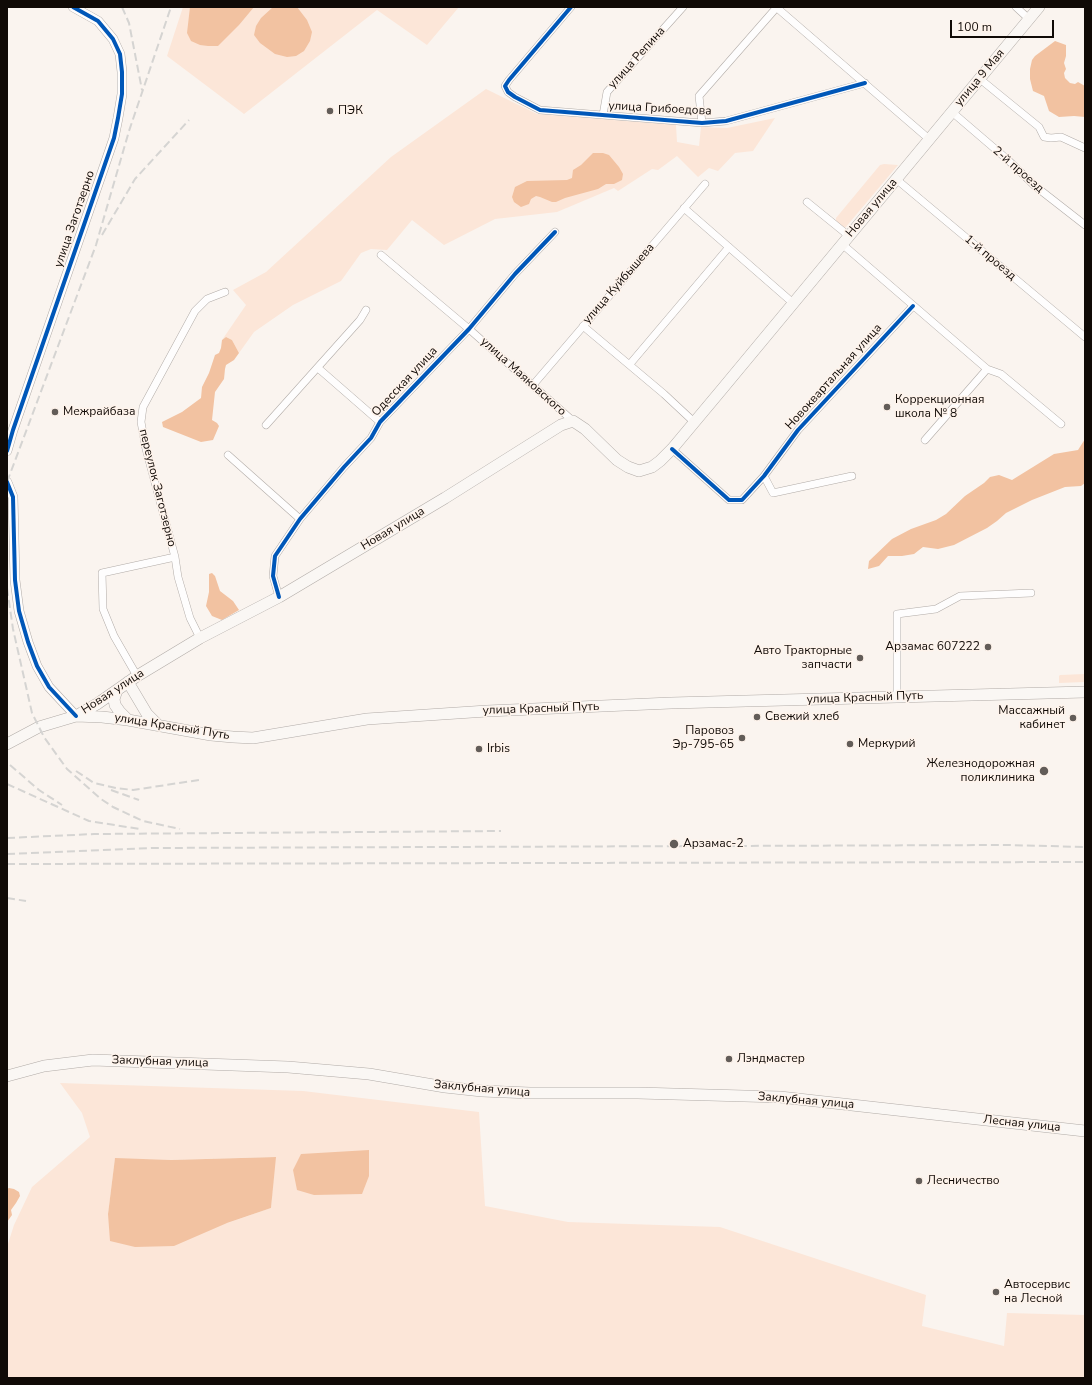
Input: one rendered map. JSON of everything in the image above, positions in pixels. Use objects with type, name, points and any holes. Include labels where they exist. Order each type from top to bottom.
[{"type":"main road","name":"улица 9 Мая","points":[[952,112],[1039,7]]},
{"type":"main road","name":"Новая улица","points":[[76,716],[200,638],[279,597],[444,498],[561,425],[573,422],[585,429],[617,460],[628,467],[639,471],[652,467],[672,449],[952,112]]},
{"type":"main road","points":[[133,679],[147,714],[158,725]]},
{"type":"main road","points":[[117,690],[114,699],[115,705],[128,720]]},
{"type":"main road","name":"улица Красный Путь","points":[[7,744],[39,727],[76,716],[128,720],[211,735],[253,738],[367,719],[424,715],[664,704],[1085,692]]},
{"type":"main road","name":"Заклубная улица","points":[[7,1076],[44,1066],[93,1060],[288,1066],[369,1074],[445,1087],[482,1091],[780,1097],[959,1117]]},
{"type":"main road","name":"Лесная улица","points":[[959,1117],[1085,1131]]},
{"type":"street","name":"улица Заготзерно","points":[[7,451],[114,138],[118,118],[122,86],[120,54],[113,39],[98,21],[73,7]]},
{"type":"street","name":"улица Грибоедова","points":[[571,7],[505,86],[508,92],[515,97],[540,110],[702,123],[726,122],[865,83]]},
{"type":"street","name":"улица Репина","points":[[603,115],[607,92],[683,7]]},
{"type":"street","points":[[702,123],[699,96],[777,7],[929,139]]},
{"type":"street","points":[[1016,7],[1029,19]]},
{"type":"street","points":[[980,79],[1039,127],[1044,137],[1061,137],[1085,148]]},
{"type":"street","name":"2-й проезд","points":[[952,112],[1008,160],[1035,186],[1085,225]]},
{"type":"street","name":"1-й проезд","points":[[896,179],[1085,337]]},
{"type":"street","name":"улица Куйбышева","points":[[533,385],[705,184]]},
{"type":"street","points":[[807,202],[913,306],[988,369],[1000,374],[1061,424]]},
{"type":"street","points":[[684,208],[793,303]]},
{"type":"street","name":"Одесская улица","points":[[279,597],[273,576],[275,556],[300,519],[371,438],[380,422],[469,329],[515,274],[555,232]]},
{"type":"street","points":[[630,364],[729,247]]},
{"type":"street","name":"улица Маяковского","points":[[381,255],[469,329],[573,422]]},
{"type":"street","name":"переулок Заготзерно","points":[[200,638],[190,618],[178,578],[175,557],[146,449],[141,422],[143,407],[195,311],[207,299],[225,292]]},
{"type":"street","name":"Новоквартальная улица","points":[[672,449],[729,500],[742,500],[764,476],[798,430],[913,306]]},
{"type":"street","points":[[266,425],[360,320],[366,310]]},
{"type":"street","points":[[583,326],[630,364],[694,422]]},
{"type":"street","points":[[318,368],[380,422]]},
{"type":"street","points":[[925,440],[988,369]]},
{"type":"street","points":[[228,455],[300,519]]},
{"type":"street","points":[[764,476],[773,494],[852,476]]},
{"type":"street","points":[[7,482],[13,497],[15,580],[19,611],[28,642],[37,666],[49,687],[76,716]]},
{"type":"street","points":[[133,679],[103,610],[102,573],[175,557]]},
{"type":"street","points":[[897,697],[897,614],[936,609],[960,596],[1031,593]]},
{"type":"shaded area","points":[[183,7],[459,7],[427,45],[377,10],[244,114],[167,56]]},
{"type":"shaded area","points":[[190,7],[254,7],[218,46],[208,46],[200,45],[191,41],[187,33]]},
{"type":"shaded area","points":[[273,7],[297,7],[307,20],[312,32],[310,41],[304,51],[296,56],[287,57],[275,54],[260,43],[254,35],[256,26],[261,18]]},
{"type":"shaded area","points":[[1055,41],[1066,45],[1066,56],[1064,63],[1066,69],[1064,73],[1065,78],[1070,83],[1075,84],[1078,82],[1085,86],[1085,117],[1059,117],[1049,111],[1044,96],[1033,91],[1030,79],[1032,60]]},
{"type":"shaded area","points":[[486,89],[537,114],[676,125],[677,142],[699,146],[701,127],[727,128],[775,118],[753,151],[735,153],[718,171],[709,168],[698,177],[677,156],[658,170],[652,169],[618,191],[614,188],[557,212],[495,219],[444,245],[412,220],[387,250],[371,249],[361,253],[341,281],[293,305],[254,332],[239,353],[232,340],[226,337],[222,340],[246,305],[233,290],[266,272],[391,157]]},
{"type":"shaded area","points":[[593,153],[603,153],[609,155],[623,174],[622,180],[614,184],[606,184],[598,189],[556,202],[536,196],[531,199],[529,204],[521,207],[514,202],[512,197],[515,187],[527,181],[567,180],[572,178],[573,170],[581,165]]},
{"type":"shaded area","points":[[880,165],[898,165],[845,228],[839,224],[836,221],[836,218]]},
{"type":"shaded area","points":[[226,337],[232,340],[239,353],[234,360],[226,365],[224,379],[215,392],[212,420],[219,426],[213,440],[201,442],[163,427],[162,422],[182,412],[201,398],[202,387],[209,373],[215,355],[219,353],[222,340]]},
{"type":"shaded area","points":[[1085,439],[1085,483],[1081,486],[1065,487],[1032,500],[1006,513],[987,528],[954,545],[938,549],[923,547],[914,554],[888,556],[879,566],[868,569],[869,561],[892,539],[911,529],[936,520],[946,514],[965,496],[990,477],[999,475],[1012,480],[1054,454],[1078,450]]},
{"type":"shaded area","points":[[212,573],[215,576],[220,591],[233,601],[239,610],[222,620],[212,616],[206,606],[209,592],[209,574]]},
{"type":"shaded area","points":[[1085,674],[1085,682],[1059,683],[1060,675]]},
{"type":"shaded area","points":[[60,1083],[303,1091],[479,1112],[485,1206],[568,1222],[720,1227],[926,1295],[922,1326],[1004,1346],[1007,1313],[1085,1315],[1085,1378],[7,1378],[7,1247],[14,1225],[32,1187],[90,1137],[82,1113]],"holes":[[[275,1157],[271,1208],[227,1223],[108,1214],[115,1159],[171,1160]]]},
{"type":"shaded area","points":[[369,1150],[369,1176],[362,1194],[314,1195],[297,1190],[293,1170],[301,1154]]},
{"type":"shaded area","points":[[276,1157],[271,1208],[227,1223],[174,1246],[135,1247],[110,1241],[108,1214],[115,1158],[171,1160]]},
{"type":"shaded area","points":[[9,1188],[19,1192],[20,1196],[11,1210],[12,1215],[7,1222],[7,1189]]},
{"type":"railway","points":[[122,7],[129,23],[142,90]]},
{"type":"railway","points":[[7,482],[96,245],[129,131],[171,7]]},
{"type":"railway","points":[[102,235],[135,179],[189,120]]},
{"type":"railway","points":[[7,588],[13,629],[32,713],[44,737],[67,769],[101,799],[113,807],[143,821],[180,829]]},
{"type":"railway","points":[[10,765],[39,790],[62,805]]},
{"type":"railway","points":[[76,771],[94,783],[133,790],[199,780]]},
{"type":"railway","points":[[7,784],[89,821],[140,829]]},
{"type":"railway","points":[[111,790],[139,800]]},
{"type":"railway","points":[[7,838],[94,834],[501,831]]},
{"type":"railway","points":[[7,854],[151,848],[1007,845],[1085,847]]},
{"type":"railway","points":[[7,864],[1085,862]]},
{"type":"railway","points":[[7,898],[26,901]]},
{"type":"cycle path","points":[[7,451],[114,138],[122,94],[120,54],[113,39],[98,21],[73,7]]},
{"type":"cycle path","points":[[571,7],[505,86],[508,92],[515,97],[540,110],[702,123],[726,121],[865,83]]},
{"type":"cycle path","points":[[279,597],[273,576],[275,556],[300,519],[371,438],[380,422],[469,329],[515,274],[555,232]]},
{"type":"cycle path","points":[[672,449],[729,500],[742,500],[764,476],[798,430],[913,306]]},
{"type":"cycle path","points":[[7,482],[13,497],[15,580],[19,611],[28,642],[37,666],[49,687],[76,716]]},
{"type":"place","name":"ПЭК","points":[[330,111]]},
{"type":"place","name":"Коррекционная школа № 8","points":[[887,407]]},
{"type":"place","name":"Межрайбаза","points":[[55,412]]},
{"type":"place","name":"Арзамас 607222","points":[[988,647]]},
{"type":"place","name":"Авто Тракторные запчасти","points":[[860,658]]},
{"type":"place","name":"Свежий хлеб","points":[[757,717]]},
{"type":"place","name":"Массажный кабинет","points":[[1073,718]]},
{"type":"place","name":"Паровоз Эр-795-65","points":[[742,738]]},
{"type":"place","name":"Меркурий","points":[[850,744]]},
{"type":"place","name":"Irbis","points":[[479,749]]},
{"type":"place","name":"Железнодорожная поликлиника","points":[[1044,771]]},
{"type":"place","name":"Арзамас-2","points":[[674,844]]},
{"type":"place","name":"Лэндмастер","points":[[729,1059]]},
{"type":"place","name":"Лесничество","points":[[919,1181]]},
{"type":"place","name":"Автосервис на Лесной","points":[[996,1292]]}]
